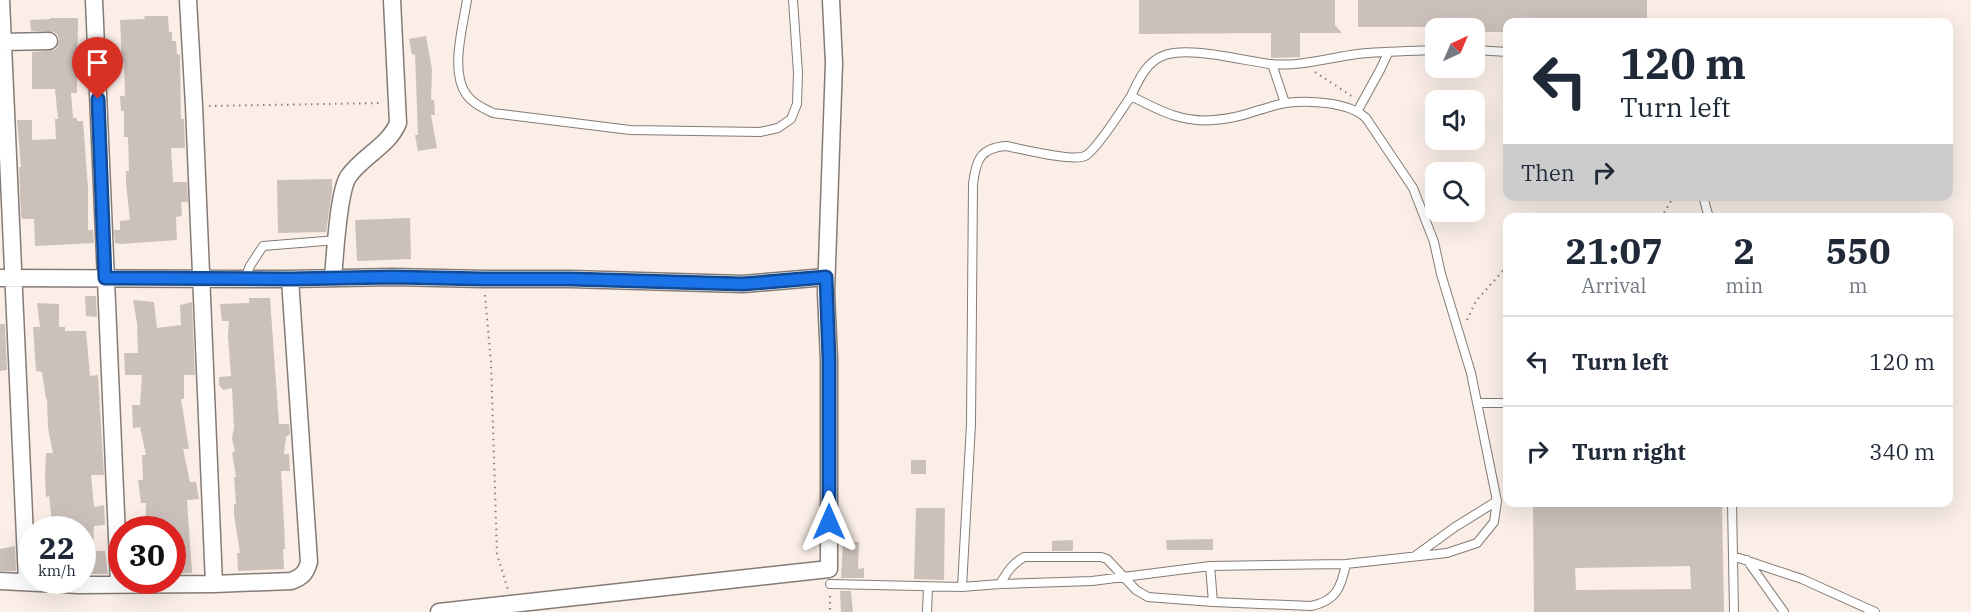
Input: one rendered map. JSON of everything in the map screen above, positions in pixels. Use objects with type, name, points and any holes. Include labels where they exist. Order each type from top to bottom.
[{"type":"street","points":[[1,0],[7,284],[23,516]]},
{"type":"street","points":[[94,0],[116,516]]},
{"type":"street","points":[[188,0],[214,584]]},
{"type":"street","points":[[333,278],[345,185],[354,171],[395,131],[398,123],[392,0]]},
{"type":"street","points":[[439,612],[566,601],[829,569],[829,360],[826,277],[834,63],[831,0]]},
{"type":"street","points":[[3,42],[49,41]]},
{"type":"street","points":[[7,284],[571,282],[721,290],[732,289],[743,284],[826,277]]},
{"type":"street","points":[[201,284],[245,279],[290,283],[333,278],[393,281]]},
{"type":"street","points":[[186,584],[291,581],[301,577],[307,570],[309,562],[290,283]]},
{"type":"street","points":[[0,581],[18,582]]},
{"type":"lane","points":[[467,0],[457,68],[459,82],[466,95],[477,105],[493,113],[630,130],[759,132],[778,128],[790,119],[797,104],[798,74],[794,0]]},
{"type":"lane","points":[[962,587],[971,424],[973,184],[975,166],[981,156],[989,149],[1006,146],[1072,158],[1084,157],[1099,144],[1147,68],[1154,60],[1174,52],[1272,64],[1302,63],[1358,54],[1425,51]]},
{"type":"lane","points":[[1485,51],[1503,52]]},
{"type":"lane","points":[[1359,106],[1388,53]]},
{"type":"lane","points":[[1272,64],[1285,103]]},
{"type":"lane","points":[[1131,96],[1172,116],[1213,120],[1246,115],[1285,103],[1359,106]]},
{"type":"lane","points":[[830,584],[962,587],[1092,581],[1210,566],[1346,564],[1447,553],[1477,543],[1494,522],[1497,501],[1478,403],[1434,242],[1413,188],[1359,106]]},
{"type":"lane","points":[[245,279],[250,266],[263,246],[337,240]]},
{"type":"lane","points":[[1478,403],[1503,403]]},
{"type":"lane","points":[[1414,556],[1497,501]]},
{"type":"lane","points":[[1732,507],[1734,612]]},
{"type":"lane","points":[[1733,556],[1802,579],[1875,612]]},
{"type":"lane","points":[[1000,584],[1008,570],[1024,557],[1101,557],[1107,559],[1136,590],[1148,597],[1311,606],[1323,603],[1339,590],[1346,564]]},
{"type":"lane","points":[[1747,560],[1784,612]]},
{"type":"lane","points":[[1210,566],[1213,602]]},
{"type":"lane","points":[[927,612],[928,587]]},
{"type":"path","points":[[1302,63],[1359,106]]},
{"type":"path","points":[[194,106],[398,102]]},
{"type":"path","points":[[1459,336],[1476,301],[1503,271]]},
{"type":"path","points":[[484,282],[491,363],[497,554],[512,604]]},
{"type":"building","points":[[1139,0],[1335,0],[1335,25],[1342,33],[1300,33],[1300,57],[1271,58],[1271,33],[1139,34]]},
{"type":"building","points":[[1358,0],[1647,0],[1647,18],[1503,18],[1503,32],[1485,32],[1485,18],[1425,18],[1425,27],[1358,27]]},
{"type":"building","points":[[144,16],[168,16],[169,32],[172,32],[172,41],[176,41],[177,54],[180,55],[181,119],[184,119],[185,148],[171,148],[173,182],[187,182],[188,202],[181,202],[182,216],[176,217],[177,240],[121,244],[115,243],[114,230],[120,230],[120,221],[130,220],[126,183],[126,171],[129,171],[128,137],[124,137],[124,111],[121,111],[120,96],[125,96],[120,20],[145,19]]},
{"type":"building","points":[[78,18],[77,93],[71,93],[73,118],[83,121],[88,188],[88,230],[93,230],[94,243],[35,246],[34,219],[21,217],[19,167],[21,167],[17,120],[32,120],[32,140],[56,139],[55,119],[58,119],[55,89],[32,89],[32,52],[54,50],[59,40],[58,35],[54,32],[31,31],[30,20]]},
{"type":"building","points":[[426,36],[432,69],[431,100],[434,100],[435,115],[431,115],[437,148],[418,151],[415,135],[418,135],[415,54],[412,55],[409,39]]},
{"type":"building","points":[[332,179],[326,232],[278,233],[277,180]]},
{"type":"building","points":[[410,218],[411,259],[357,261],[355,220]]},
{"type":"building","points":[[85,296],[96,296],[97,317],[86,316]]},
{"type":"building","points":[[249,298],[270,298],[279,424],[289,424],[290,434],[286,437],[284,454],[289,454],[290,471],[281,471],[284,569],[238,571],[237,553],[240,553],[234,515],[234,504],[236,504],[234,477],[236,477],[232,452],[235,452],[232,438],[234,428],[232,388],[223,390],[219,385],[219,377],[231,376],[229,321],[222,321],[220,304],[249,303]]},
{"type":"building","points":[[133,300],[154,302],[157,328],[181,325],[180,305],[192,302],[195,375],[184,375],[184,399],[181,399],[189,449],[183,449],[190,482],[196,482],[199,499],[187,500],[192,573],[186,573],[186,516],[146,516],[146,503],[141,503],[138,480],[143,480],[142,455],[146,455],[140,427],[133,428],[132,405],[140,405],[142,375],[125,375],[124,353],[138,353],[137,323]]},
{"type":"building","points":[[37,303],[59,304],[59,327],[65,327],[65,331],[86,331],[90,376],[98,375],[104,475],[91,475],[94,507],[104,505],[105,525],[96,526],[96,516],[51,516],[49,496],[46,497],[45,476],[46,453],[53,453],[42,372],[36,371],[33,327],[40,327]]},
{"type":"building","points":[[0,324],[5,324],[7,370],[0,371]]},
{"type":"building","points":[[911,460],[926,460],[926,474],[911,474]]},
{"type":"building","points":[[1533,507],[1722,507],[1724,612],[1534,612]],"holes":[[[1690,566],[1691,589],[1576,590],[1575,568]]]},
{"type":"building","points":[[916,508],[945,508],[944,580],[914,579]]},
{"type":"building","points":[[1213,539],[1213,550],[1167,550],[1166,540]]},
{"type":"building","points":[[1073,540],[1073,551],[1052,551],[1052,541]]},
{"type":"building","points":[[843,542],[859,542],[858,569],[864,568],[864,578],[841,578]]},
{"type":"building","points":[[15,546],[16,571],[0,571],[0,549]]},
{"type":"building","points":[[96,551],[105,551],[108,574],[96,574]]},
{"type":"building","points":[[840,591],[851,591],[853,612],[841,612]]},
{"type":"route","points":[[98,99],[105,278],[393,277],[743,284],[826,277],[829,360],[829,522]]}]
